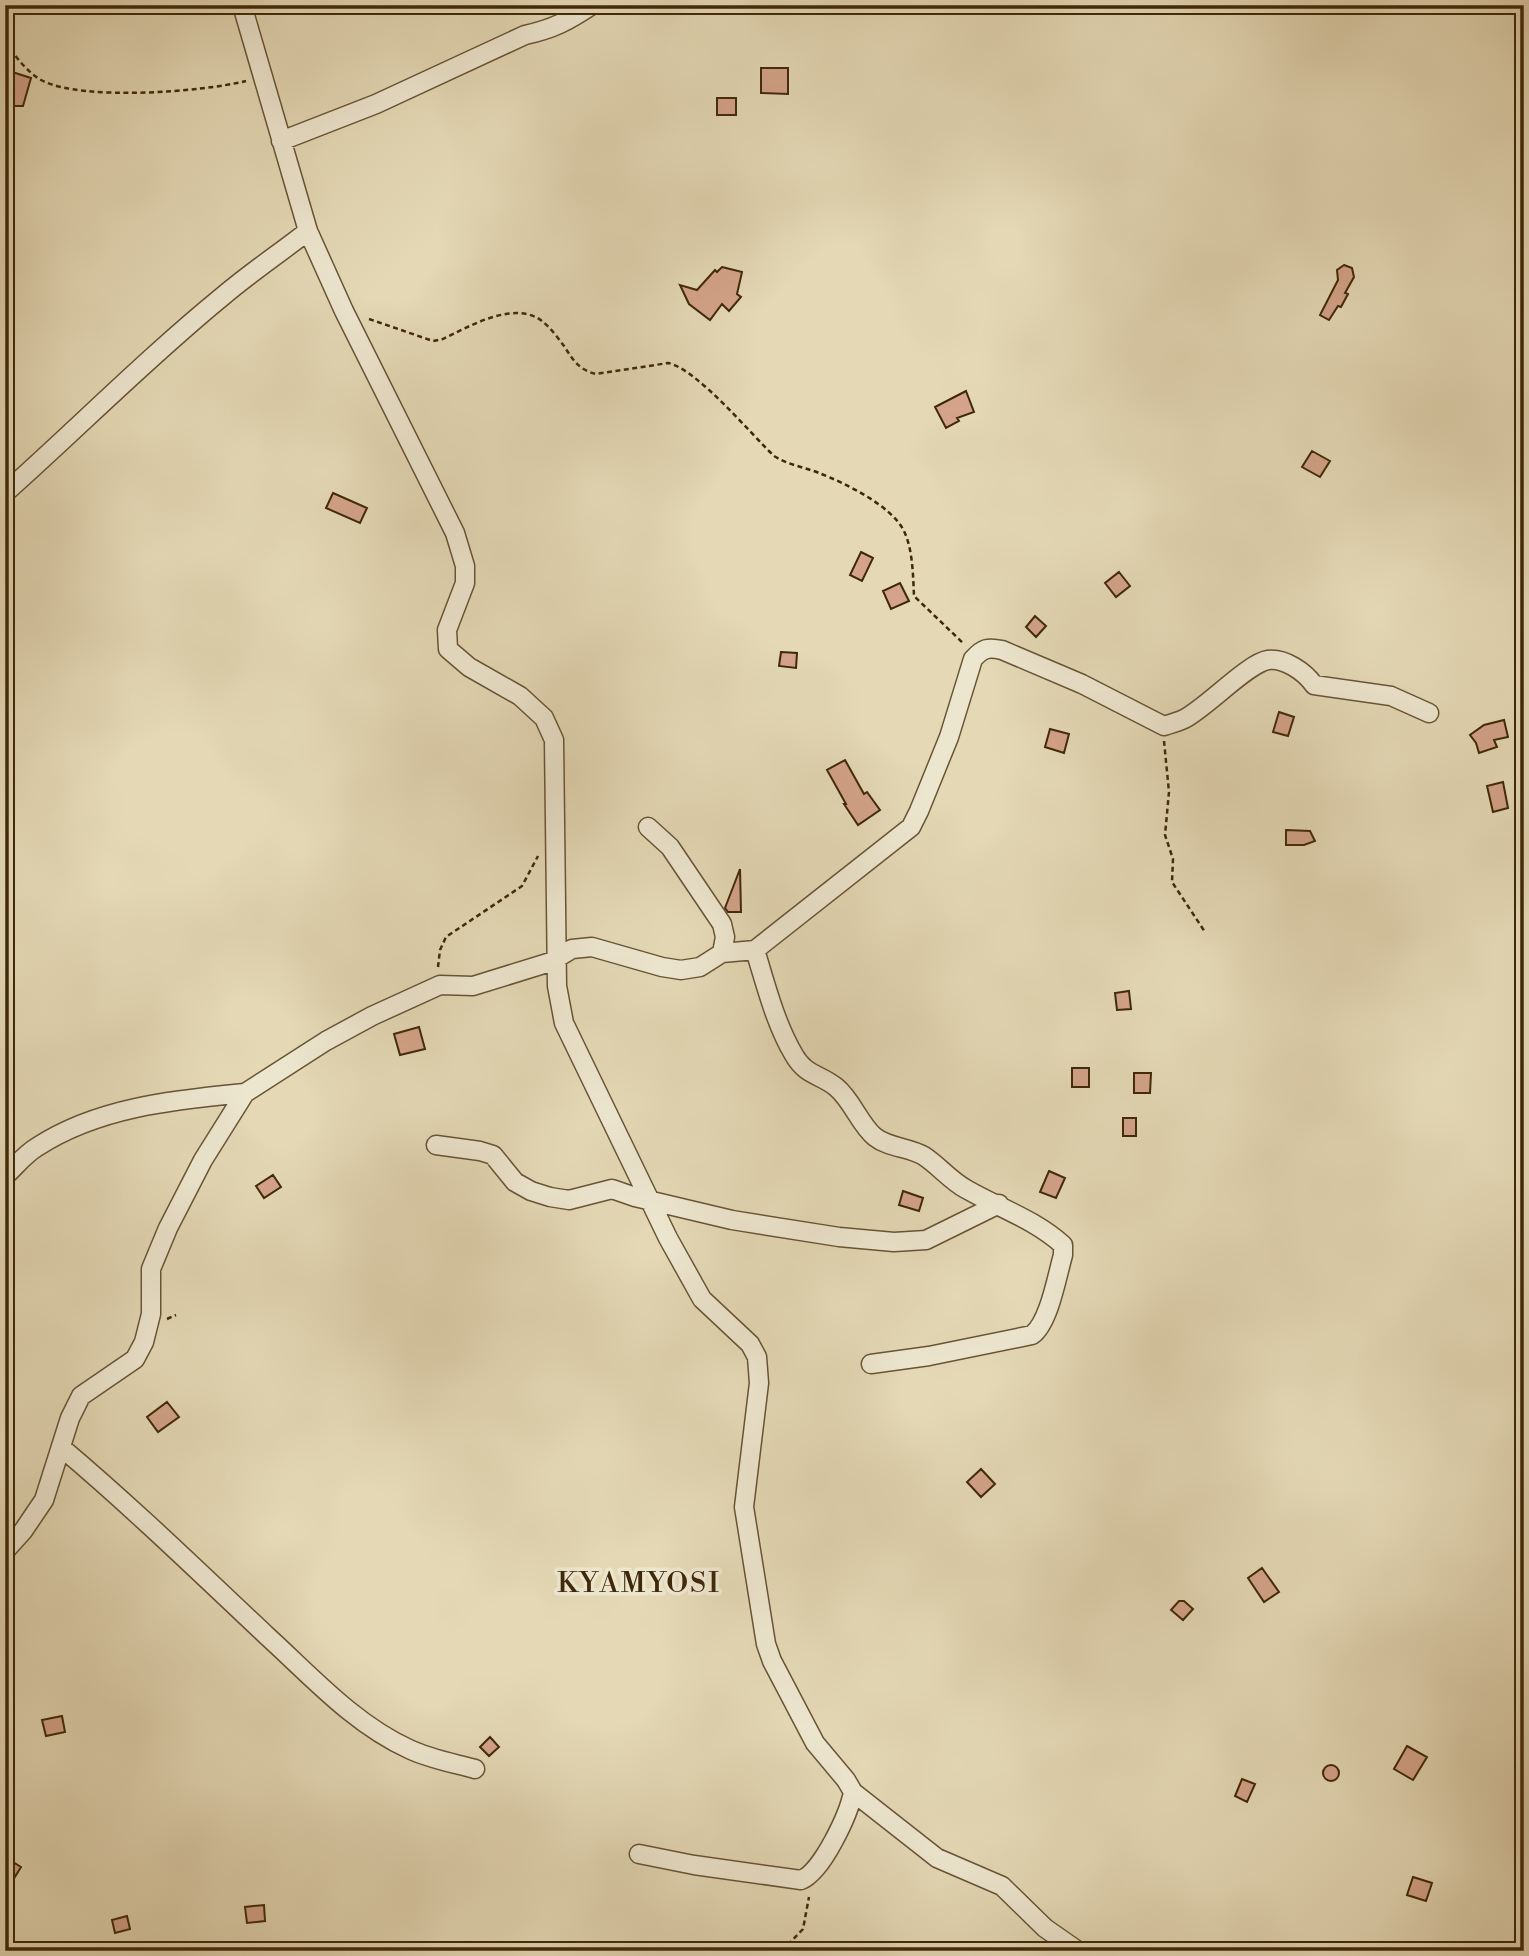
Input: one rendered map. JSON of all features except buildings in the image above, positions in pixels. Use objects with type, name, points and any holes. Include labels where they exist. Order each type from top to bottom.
[{"type":"street","points":[[242,5],[308,231],[344,312],[456,533],[465,566],[465,583],[447,630],[448,649],[469,667],[520,696],[544,718],[554,740],[557,986],[564,1023],[668,1238],[702,1299],[750,1343],[757,1357],[759,1383],[744,1507],[766,1644],[772,1661],[815,1743],[853,1792],[937,1858],[1002,1886],[1045,1928],[1078,1951]]},
{"type":"street","points":[[281,141],[376,104],[524,35],[549,30],[592,5]]},
{"type":"street","points":[[5,493],[223,296],[308,231]]},
{"type":"street","points":[[5,1551],[23,1531],[44,1500],[70,1418],[81,1395],[135,1359],[144,1342],[151,1314],[151,1269],[168,1228],[197,1172],[245,1093],[326,1041],[372,1016],[440,985],[473,986],[557,959],[572,949],[592,947],[681,970],[700,967],[722,953],[755,950],[911,827],[949,737],[973,659],[980,651],[989,647],[1002,650],[1082,684],[1164,726],[1185,719],[1252,668],[1268,660],[1283,662],[1307,674],[1314,685],[1391,696],[1429,713]]},
{"type":"street","points":[[648,827],[670,847],[722,924],[725,937],[722,953]]},
{"type":"street","points":[[755,950],[775,1012],[794,1056],[804,1068],[843,1094],[872,1135],[923,1155],[964,1189],[1024,1218],[1063,1245],[1063,1255],[1040,1329],[1032,1335],[942,1354],[871,1364]]},
{"type":"street","points":[[5,1176],[35,1148],[73,1127],[145,1106],[184,1098],[245,1093]]},
{"type":"street","points":[[436,1145],[493,1155],[515,1182],[550,1197],[569,1200],[612,1189],[651,1201],[791,1231],[911,1242],[940,1234],[999,1204]]},
{"type":"street","points":[[62,1448],[178,1550],[330,1694],[372,1728],[408,1749],[475,1769]]},
{"type":"street","points":[[639,1854],[694,1865],[802,1880],[810,1877],[843,1823],[853,1792]]},
{"type":"path","points":[[5,43],[29,71],[43,81],[71,89],[151,93],[236,84],[262,77]]},
{"type":"path","points":[[344,312],[433,341],[508,313],[528,314],[543,322],[578,367],[587,372],[596,374],[668,363],[677,365],[699,382],[774,456],[785,463],[856,489],[893,517],[904,529],[909,545],[914,596],[960,638],[973,659]]},
{"type":"path","points":[[1164,726],[1169,792],[1165,835],[1173,859],[1172,882],[1205,932]]},
{"type":"path","points":[[440,985],[440,950],[446,937],[522,886],[538,856]]},
{"type":"path","points":[[782,1951],[803,1929],[810,1892],[809,1886],[802,1880]]},
{"type":"district","name":"KYAMYOSI","points":[[639,1582]]}]
